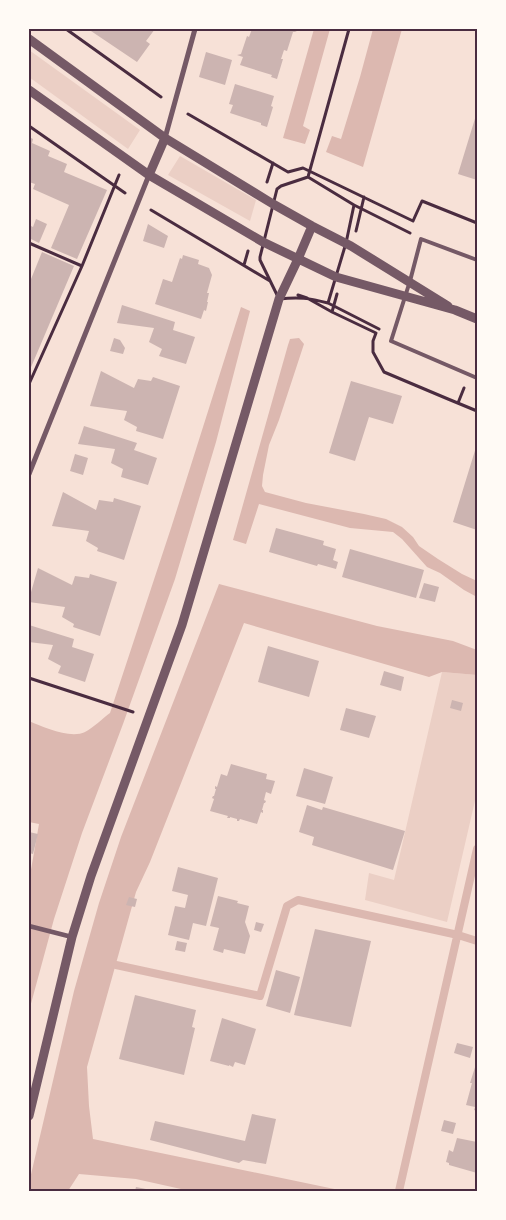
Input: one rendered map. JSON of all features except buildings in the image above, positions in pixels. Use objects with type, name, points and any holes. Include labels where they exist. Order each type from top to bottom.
[{"type":"street","points":[[29,474],[165,138],[195,29]]},
{"type":"street","points":[[29,39],[165,138],[273,204],[312,226],[346,242],[455,310]]},
{"type":"street","points":[[29,90],[150,175],[263,242],[336,277],[455,310],[477,319]]},
{"type":"street","points":[[29,1116],[72,937],[91,876],[182,625],[279,299],[312,226]]},
{"type":"street","points":[[29,926],[72,937]]},
{"type":"lane","points":[[477,260],[421,239],[391,341],[477,378]]},
{"type":"path","points":[[66,29],[174,106],[288,172],[304,168],[413,221],[422,201],[477,223]]},
{"type":"path","points":[[308,177],[349,29]]},
{"type":"path","points":[[29,126],[138,202],[277,285]]},
{"type":"path","points":[[29,384],[82,266],[126,158]]},
{"type":"path","points":[[354,205],[421,239]]},
{"type":"path","points":[[29,243],[82,266]]},
{"type":"path","points":[[292,292],[332,312]]},
{"type":"path","points":[[328,303],[380,329],[391,341]]},
{"type":"path","points":[[29,678],[131,711]]},
{"type":"shaded area","points":[[314,29],[330,29],[303,126],[310,130],[305,144],[283,138]]},
{"type":"shaded area","points":[[373,29],[402,29],[363,167],[326,152],[332,136],[341,139]]},
{"type":"shaded area","points":[[29,50],[140,130],[128,149],[29,77]]},
{"type":"shaded area","points":[[180,156],[256,200],[250,221],[168,175]]},
{"type":"shaded area","points":[[241,307],[250,311],[216,442],[175,579],[82,833],[54,919],[29,1011],[29,881],[39,824],[29,822],[29,721],[64,733],[79,734],[88,730],[110,713]]},
{"type":"shaded area","points":[[299,338],[304,344],[269,445],[262,486],[265,492],[306,503],[386,519],[402,527],[413,537],[419,546],[438,559],[477,581],[477,597],[440,573],[427,567],[402,539],[393,532],[350,528],[259,504],[246,544],[233,540],[288,345],[290,339]]},
{"type":"shaded area","points":[[219,584],[377,626],[453,641],[477,650],[477,675],[442,672],[429,677],[244,623],[150,862],[136,892],[87,1067],[93,1139],[344,1191],[190,1191],[136,1179],[79,1174],[68,1191],[29,1191],[29,1183],[74,991],[99,903],[121,837]]},
{"type":"shaded area","points":[[442,672],[477,675],[477,792],[447,922],[365,900],[369,873],[394,880]]},
{"type":"waterway","points":[[399,1191],[477,849]]},
{"type":"waterway","points":[[116,965],[260,996],[287,906],[298,900],[458,935],[477,941]]}]
